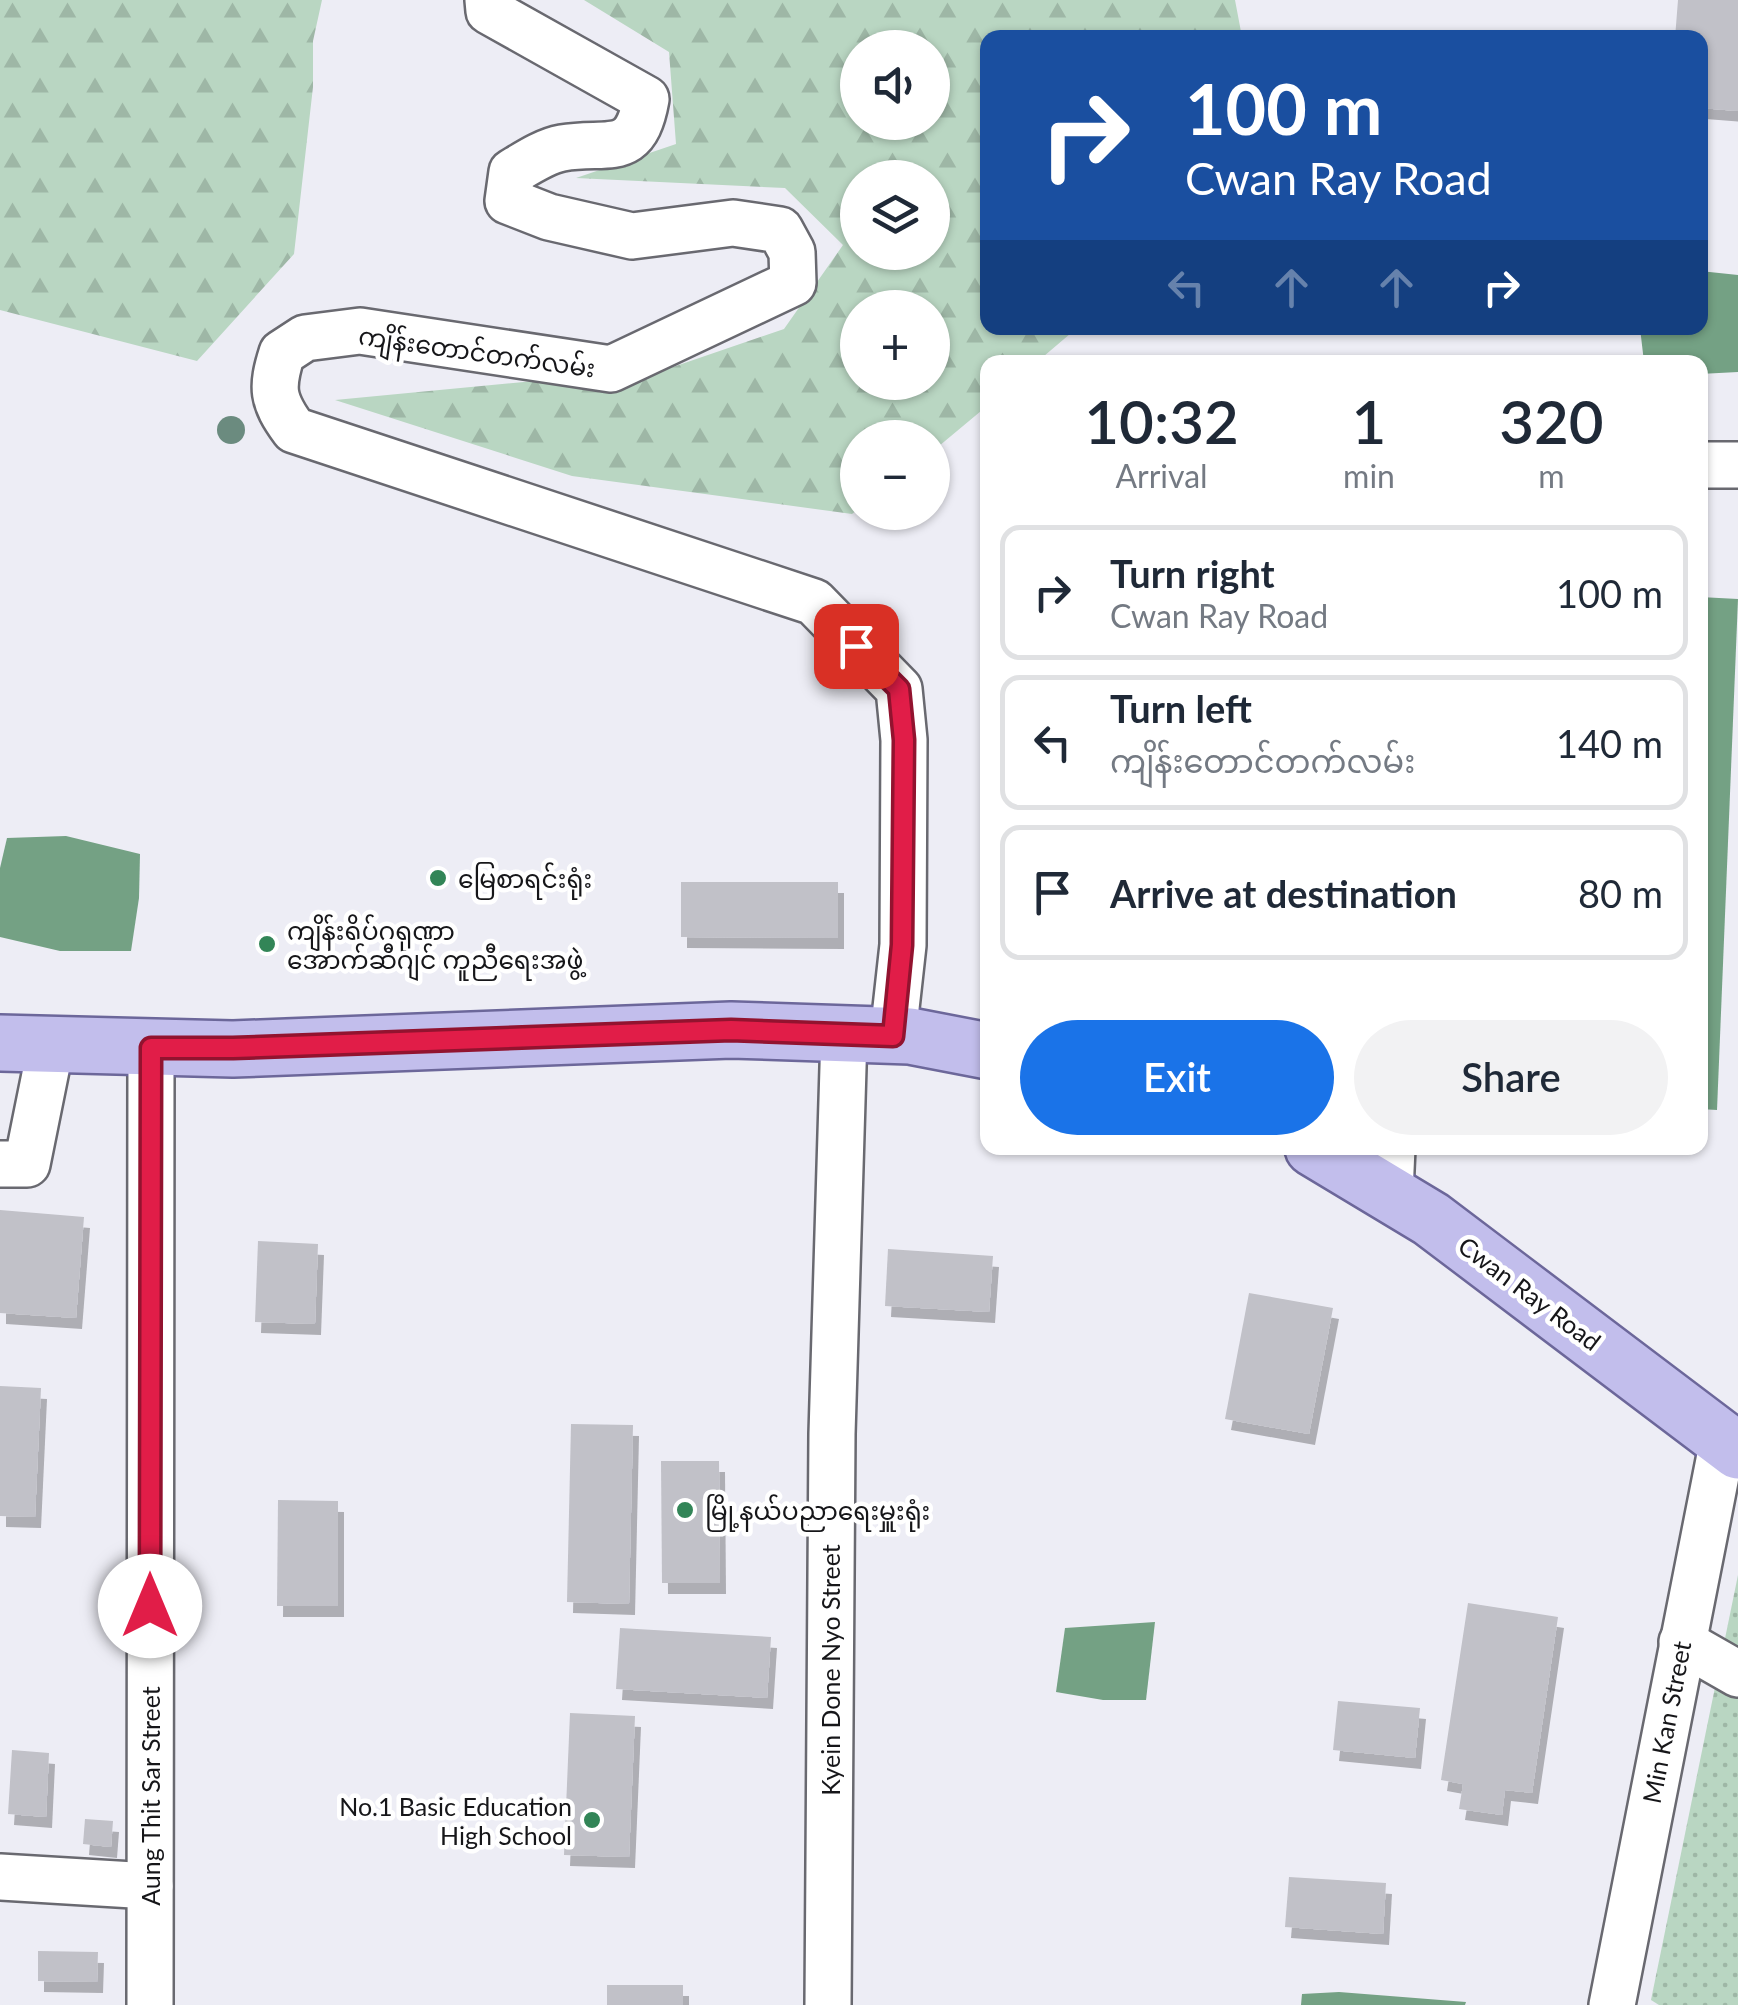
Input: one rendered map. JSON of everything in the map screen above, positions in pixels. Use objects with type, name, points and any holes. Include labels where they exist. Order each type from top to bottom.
[{"type":"main road","points":[[26,1044],[233,1048],[731,1030],[868,1035],[980,1050]]},
{"type":"main road","name":"Cwan Ray Road","points":[[1338,1155],[1391,1170],[1447,1231],[1731,1445]]},
{"type":"street","name":"ကျိန်းတောင်တက်လမ်း","points":[[488,0],[489,11],[646,100],[641,128],[624,143],[558,148],[531,161],[512,172],[508,201],[550,217],[632,236],[733,223],[780,230],[792,252],[793,283],[611,369],[360,330],[305,338],[282,352],[274,378],[276,401],[294,430],[814,602],[899,689],[904,740],[902,945],[868,1035]]},
{"type":"street","points":[[1708,466],[1738,464]]},
{"type":"street","name":"Kyein Done Nyo Street","points":[[828,2005],[832,1434],[868,1035]]},
{"type":"street","points":[[0,1164],[28,1164],[26,1044]]},
{"type":"street","name":"Aung Thit Sar Street","points":[[150,2005],[151,1048]]},
{"type":"street","name":"Min Kan Street","points":[[1612,2005],[1682,1642],[1731,1445]]},
{"type":"street","points":[[1682,1642],[1738,1674]]},
{"type":"street","points":[[0,1877],[150,1886]]},
{"type":"green space","points":[[0,0],[322,0],[313,41],[313,87],[294,254],[197,361],[0,310]]},
{"type":"green space","points":[[584,0],[1235,0],[1241,30],[980,30],[980,335],[1069,335],[1045,355],[980,355],[980,412],[950,437],[950,420],[840,420],[840,512],[572,476],[335,400],[670,368],[784,329],[840,249],[840,270],[950,270],[950,160],[840,160],[840,242],[785,188],[576,178],[676,144],[669,52]]},
{"type":"green space","points":[[1738,1575],[1738,2005],[1659,2005],[1651,2000]]},
{"type":"shaded area","points":[[1708,272],[1738,275],[1738,372],[1708,374],[1708,355],[1643,355],[1641,335],[1708,335]]},
{"type":"shaded area","points":[[1708,597],[1738,599],[1717,1110],[1708,1109]]},
{"type":"shaded area","points":[[66,836],[140,854],[139,898],[131,951],[60,951],[0,937],[0,868],[7,838]]},
{"type":"shaded area","points":[[1155,1622],[1146,1700],[1103,1700],[1056,1692],[1065,1628]]},
{"type":"shaded area","points":[[1339,1992],[1466,2002],[1301,2005],[1302,1994]]},
{"type":"building","points":[[1678,0],[1738,0],[1738,111],[1708,109],[1708,30],[1676,30]]},
{"type":"building","points":[[681,882],[838,882],[838,938],[681,937]]},
{"type":"building","points":[[0,1210],[84,1217],[76,1318],[0,1313]]},
{"type":"building","points":[[258,1241],[318,1244],[315,1324],[255,1322]]},
{"type":"building","points":[[888,1249],[993,1256],[989,1312],[885,1306]]},
{"type":"building","points":[[1249,1293],[1333,1308],[1309,1434],[1225,1419]]},
{"type":"building","points":[[0,1386],[41,1388],[35,1517],[0,1516]]},
{"type":"building","points":[[571,1424],[633,1425],[629,1604],[567,1602]]},
{"type":"building","points":[[661,1461],[719,1461],[720,1583],[662,1583]]},
{"type":"building","points":[[278,1500],[338,1501],[338,1606],[277,1606]]},
{"type":"building","points":[[1468,1603],[1558,1617],[1532,1793],[1505,1790],[1502,1815],[1459,1809],[1463,1784],[1441,1780]]},
{"type":"building","points":[[620,1628],[771,1637],[767,1698],[616,1689]]},
{"type":"building","points":[[1338,1701],[1420,1708],[1415,1758],[1333,1750]]},
{"type":"building","points":[[570,1713],[635,1716],[629,1857],[564,1855]]},
{"type":"building","points":[[12,1750],[49,1753],[46,1817],[8,1814]]},
{"type":"building","points":[[85,1819],[113,1821],[111,1847],[83,1844]]},
{"type":"building","points":[[1289,1877],[1386,1883],[1383,1934],[1285,1927]]},
{"type":"building","points":[[38,1951],[98,1952],[97,1982],[38,1981]]},
{"type":"building","points":[[607,1985],[683,1985],[683,2005],[607,2005]]},
{"type":"place","name":"မြေစာရင်းရုံး","points":[[438,878]]},
{"type":"place","name":"ကျိန်းရိပ်ဂရုဏာ အောက်ဆီဂျင် ကူညီရေးအဖွဲ့","points":[[267,944]]},
{"type":"place","name":"မြို့နယ်ပညာရေးမှူးရုံး","points":[[685,1510]]},
{"type":"place","name":"No.1 Basic Education High School","points":[[592,1820]]},
{"type":"route","points":[[150,1606],[151,1048],[731,1030],[893,1036],[902,945],[904,740],[899,689],[856,646]]}]
